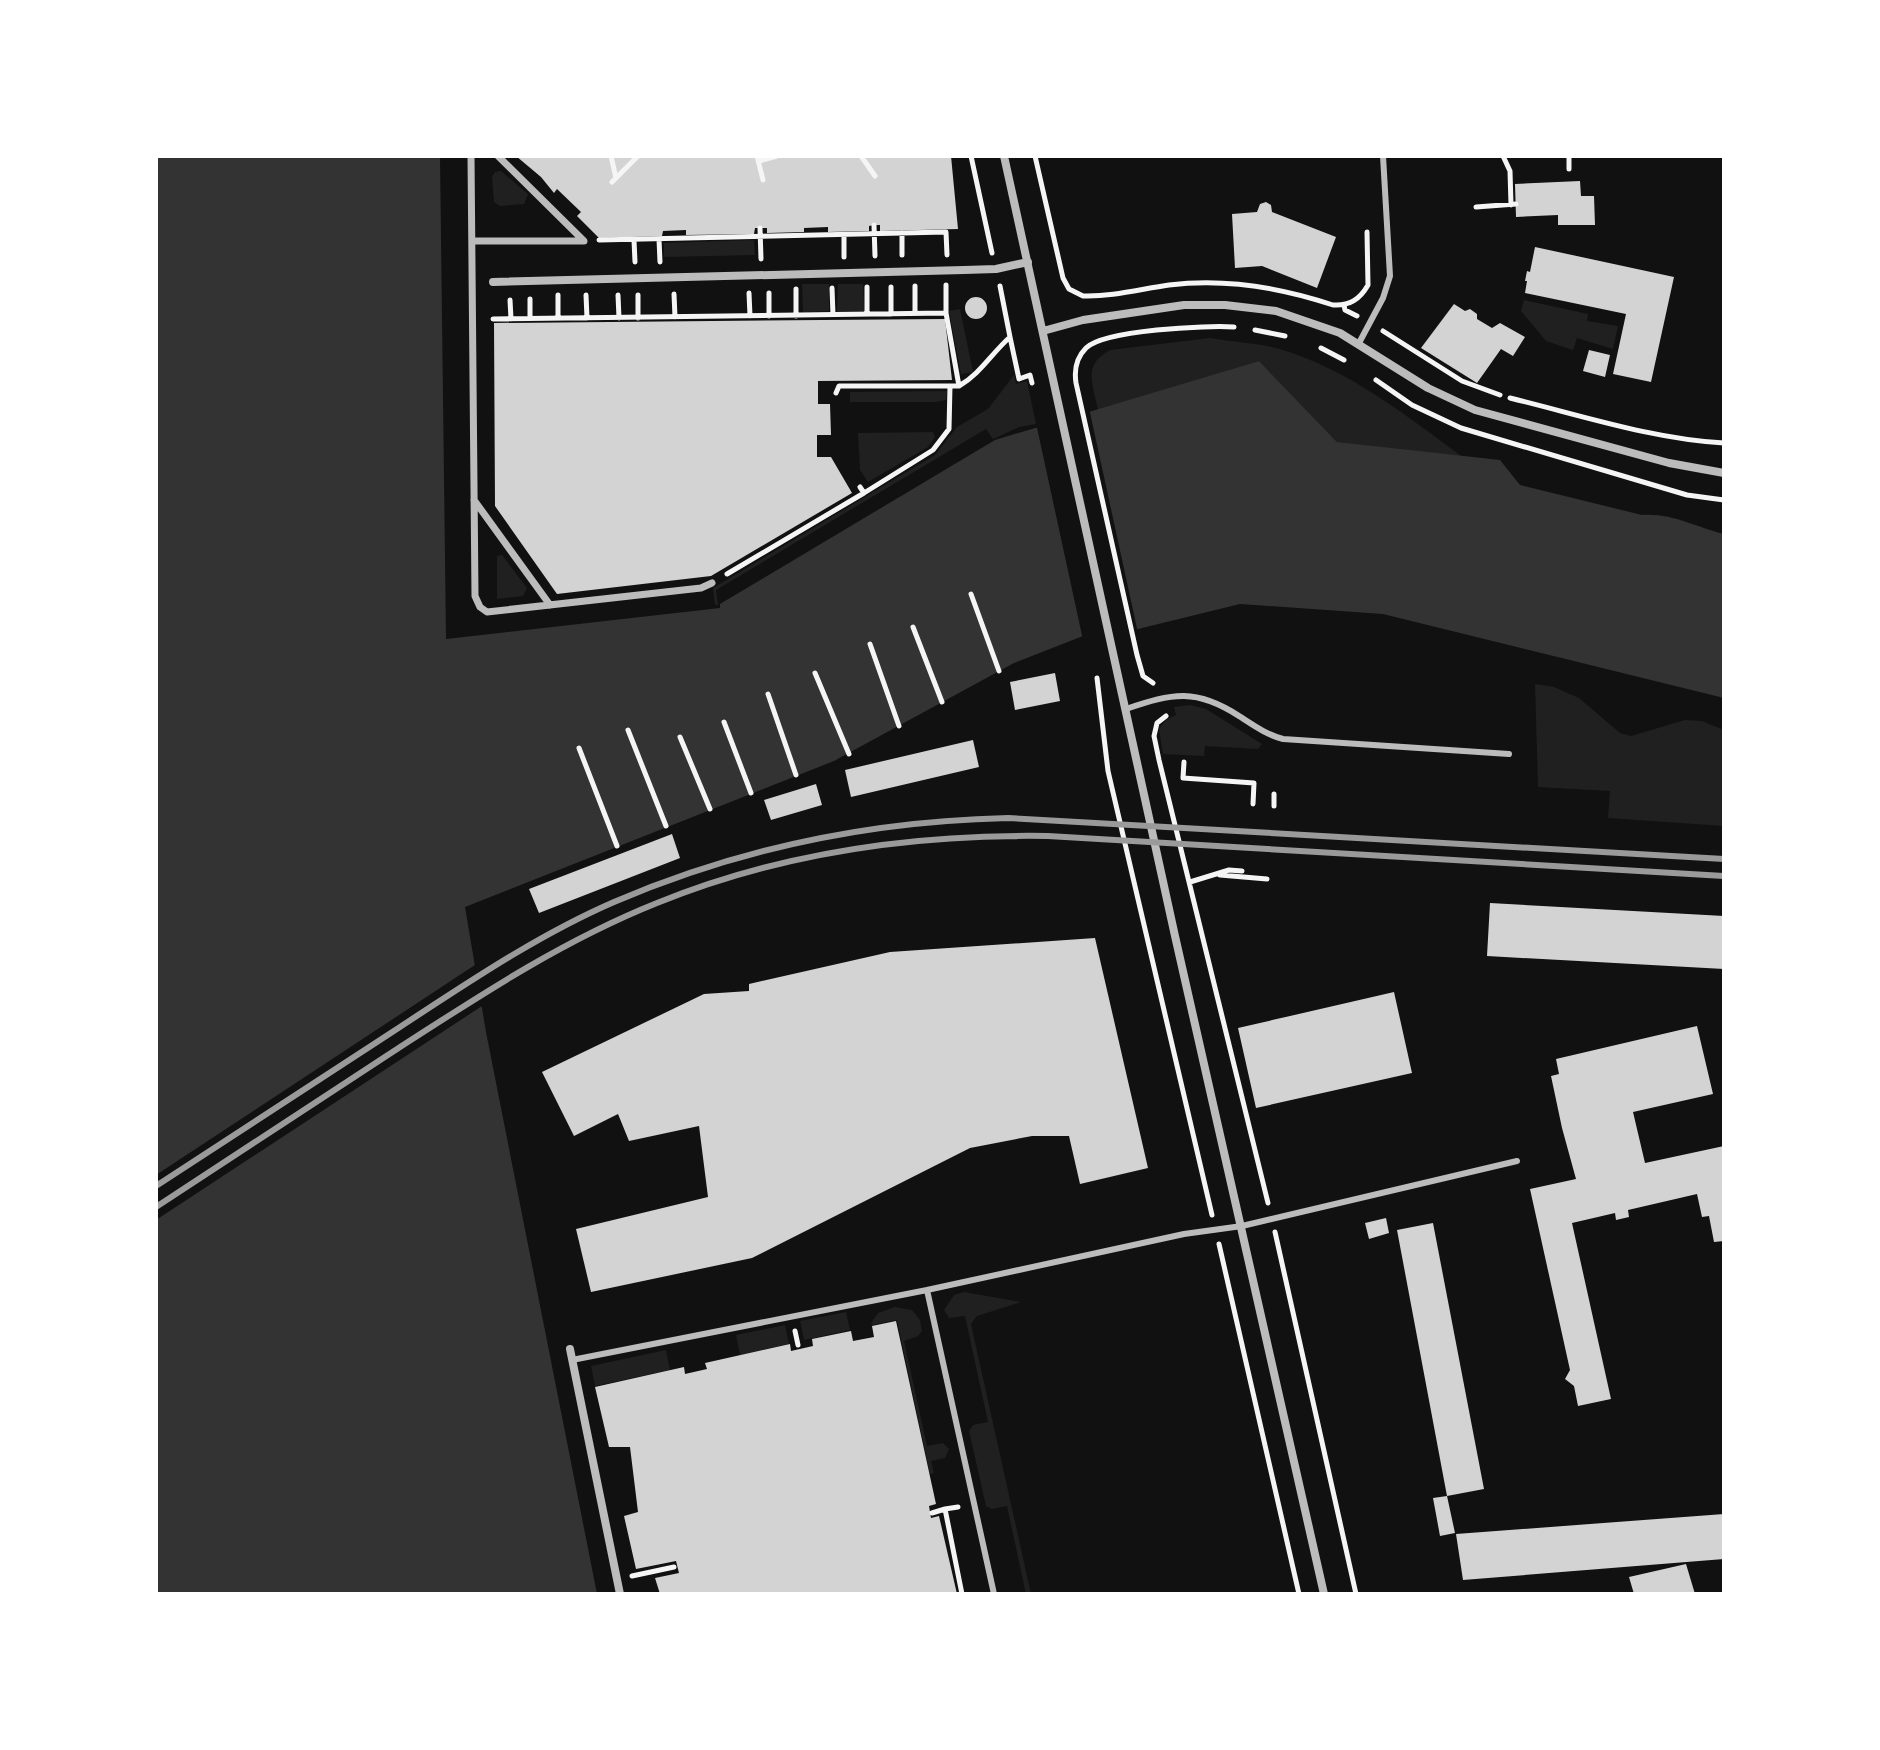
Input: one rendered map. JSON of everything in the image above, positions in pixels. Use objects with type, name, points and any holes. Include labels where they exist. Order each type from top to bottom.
[{"type":"street","points":[[471,156],[475,596],[480,607],[487,612],[701,588],[712,583]]},
{"type":"street","points":[[498,156],[584,241]]},
{"type":"street","points":[[1004,156],[1324,1594]]},
{"type":"street","points":[[472,241],[584,241]]},
{"type":"street","points":[[493,282],[996,269],[1028,262]]},
{"type":"street","points":[[1043,331],[1093,318],[1184,305],[1225,305],[1292,315],[1359,343],[1428,388],[1475,410],[1669,463],[1724,473]]},
{"type":"street","points":[[474,500],[550,605]]},
{"type":"street","points":[[570,1349],[620,1594]]},
{"type":"lane","points":[[1359,343],[1388,288],[1390,276],[1383,156]]},
{"type":"lane","points":[[1126,709],[1187,695],[1208,699],[1283,739],[1509,754]]},
{"type":"lane","points":[[572,1360],[927,1290],[1215,1227],[1242,1226],[1517,1161]]},
{"type":"lane","points":[[927,1290],[994,1594]]},
{"type":"path","points":[[611,156],[614,180],[638,156]]},
{"type":"path","points":[[763,180],[758,159],[777,156]]},
{"type":"path","points":[[861,156],[875,176]]},
{"type":"path","points":[[1035,156],[1063,278],[1069,289],[1078,295],[1089,297],[1189,283],[1225,283],[1272,287],[1333,305],[1344,305],[1355,300],[1368,285],[1367,232]]},
{"type":"path","points":[[1476,207],[1514,204],[1510,171],[1503,156]]},
{"type":"path","points":[[1569,156],[1569,169]]},
{"type":"path","points":[[874,225],[875,256]]},
{"type":"path","points":[[760,228],[762,275]]},
{"type":"path","points":[[584,241],[946,232],[946,313],[959,386],[839,386],[836,393]]},
{"type":"path","points":[[902,233],[902,255]]},
{"type":"path","points":[[844,235],[844,257]]},
{"type":"path","points":[[634,240],[635,262]]},
{"type":"path","points":[[1344,305],[1345,310],[1455,377],[1495,393],[1624,426],[1724,443]]},
{"type":"path","points":[[493,319],[946,313]]},
{"type":"path","points":[[1241,328],[1182,327],[1096,341],[1078,360],[1076,383],[1143,676],[1154,684],[1164,685],[1171,714],[1157,723],[1154,736],[1272,1218],[1356,1594]]},
{"type":"path","points":[[1250,329],[1295,339]]},
{"type":"path","points":[[1010,337],[1019,379],[1030,375],[1034,392]]},
{"type":"path","points":[[1314,346],[1347,361]]},
{"type":"path","points":[[1371,376],[1412,405],[1472,432],[1676,492],[1724,500]]},
{"type":"path","points":[[712,583],[933,450],[949,429],[950,386]]},
{"type":"path","points":[[971,594],[999,671]]},
{"type":"path","points":[[913,627],[942,702]]},
{"type":"path","points":[[870,644],[899,726]]},
{"type":"path","points":[[1095,664],[1108,771],[1299,1594]]},
{"type":"path","points":[[815,673],[849,754]]},
{"type":"path","points":[[768,694],[796,775]]},
{"type":"path","points":[[724,722],[751,793]]},
{"type":"path","points":[[628,730],[666,826]]},
{"type":"path","points":[[680,737],[710,809]]},
{"type":"path","points":[[579,748],[617,846]]},
{"type":"path","points":[[1184,762],[1183,778],[1254,783],[1253,804]]},
{"type":"path","points":[[1274,794],[1274,806]]},
{"type":"path","points":[[1190,882],[1229,870],[1242,871]]},
{"type":"path","points":[[1217,875],[1267,879]]},
{"type":"path","points":[[932,1513],[974,1503]]},
{"type":"path","points":[[945,1509],[962,1594]]},
{"type":"path","points":[[617,1580],[674,1567]]},
{"type":"shaded area","points":[[156,156],[440,156],[446,639],[720,608],[720,604],[995,440],[1259,361],[1337,442],[1500,460],[1520,485],[1642,515],[1674,518],[1724,534],[1724,698],[1383,614],[1240,604],[1138,629],[1083,636],[1014,663],[834,761],[465,907],[486,1032],[597,1594],[156,1594]]},
{"type":"shaded area","points":[[501,171],[528,194],[524,204],[500,206],[494,202],[492,177],[495,172]]},
{"type":"shaded area","points":[[754,240],[755,255],[664,257],[664,243]]},
{"type":"shaded area","points":[[802,284],[829,284],[829,311],[803,312]]},
{"type":"shaded area","points":[[838,284],[863,284],[864,311],[837,312]]},
{"type":"shaded area","points":[[1524,300],[1588,314],[1587,321],[1618,326],[1613,349],[1577,338],[1573,350],[1546,341],[1521,311]]},
{"type":"shaded area","points":[[960,309],[973,372],[961,374],[949,311]]},
{"type":"shaded area","points":[[1210,338],[1274,348],[1332,370],[1378,396],[1464,458],[1337,442],[1259,361],[1098,410],[1092,384],[1093,369],[1101,356],[1110,350]]},
{"type":"shaded area","points":[[1014,375],[1016,384],[1027,381],[1036,424],[1019,427],[993,439],[986,429],[716,590],[718,605],[715,605],[713,588],[935,455],[957,427],[988,409]]},
{"type":"shaded area","points":[[947,391],[946,400],[936,402],[850,402],[850,392]]},
{"type":"shaded area","points":[[933,432],[935,437],[928,447],[868,482],[860,470],[858,433]]},
{"type":"shaded area","points":[[502,555],[527,588],[523,596],[497,599],[497,556]]},
{"type":"shaded area","points":[[1535,684],[1554,687],[1579,698],[1620,733],[1631,736],[1685,720],[1702,721],[1724,730],[1724,826],[1608,818],[1610,791],[1538,787]]},
{"type":"shaded area","points":[[1190,705],[1206,709],[1262,744],[1258,749],[1205,746],[1204,756],[1163,754],[1159,729],[1166,720],[1176,715],[1174,707]]},
{"type":"shaded area","points":[[964,1292],[1021,1302],[977,1316],[971,1324],[1031,1594],[1026,1594],[1007,1506],[992,1509],[986,1506],[969,1431],[973,1425],[988,1422],[965,1316],[949,1318],[944,1310],[954,1295]]},
{"type":"shaded area","points":[[895,1307],[912,1310],[920,1320],[922,1331],[918,1336],[904,1341],[927,1446],[943,1443],[949,1449],[945,1458],[931,1461],[934,1473],[930,1474],[897,1320],[871,1323],[878,1313]]},
{"type":"shaded area","points":[[846,1312],[850,1330],[804,1340],[800,1321]]},
{"type":"shaded area","points":[[785,1325],[789,1344],[740,1355],[736,1335]]},
{"type":"shaded area","points":[[666,1350],[670,1370],[595,1386],[591,1366]]},
{"type":"pier","points":[[1089,408],[1138,633],[1083,640],[1036,423]]},
{"type":"pier","points":[[478,963],[485,1004],[156,1220],[156,1175]]},
{"type":"building","points":[[516,156],[951,156],[958,229],[880,231],[880,225],[874,225],[869,226],[869,231],[828,232],[828,227],[804,228],[804,232],[767,233],[767,228],[755,228],[754,234],[686,235],[686,230],[663,231],[662,236],[599,238],[577,216],[581,212],[557,189],[554,193]]},
{"type":"building","points":[[1580,181],[1581,196],[1594,196],[1595,225],[1558,225],[1558,215],[1516,217],[1515,184]]},
{"type":"building","points":[[1266,202],[1271,205],[1272,212],[1336,237],[1317,288],[1262,266],[1235,268],[1232,214],[1257,212],[1260,204]]},
{"type":"building","points":[[1535,247],[1674,277],[1651,382],[1613,374],[1626,314],[1525,293],[1527,271],[1530,272]]},
{"type":"building","points":[[972,297],[980,297],[987,308],[980,319],[972,319],[965,312],[965,304]]},
{"type":"building","points":[[1454,304],[1465,311],[1470,309],[1477,314],[1477,319],[1492,328],[1500,323],[1525,337],[1513,356],[1501,349],[1477,383],[1421,348]]},
{"type":"building","points":[[945,319],[952,380],[818,381],[818,404],[830,404],[831,435],[817,435],[817,457],[831,457],[852,493],[711,576],[557,594],[495,506],[494,323]]},
{"type":"building","points":[[1589,350],[1610,355],[1605,377],[1583,371]]},
{"type":"building","points":[[1055,673],[1060,701],[1015,710],[1010,682]]},
{"type":"building","points":[[973,740],[979,767],[851,797],[845,770]]},
{"type":"building","points":[[816,784],[822,805],[771,820],[764,800]]},
{"type":"building","points":[[672,834],[680,858],[539,913],[529,889]]},
{"type":"building","points":[[1490,903],[1724,916],[1724,969],[1487,956]]},
{"type":"building","points":[[1095,938],[1148,1168],[1080,1184],[1069,1136],[1032,1136],[970,1148],[752,1258],[591,1292],[576,1229],[708,1197],[699,1126],[629,1141],[618,1114],[574,1136],[542,1072],[704,994],[749,991],[749,984],[890,952]]},
{"type":"building","points":[[1394,992],[1412,1073],[1256,1108],[1238,1028]]},
{"type":"building","points":[[1697,1026],[1713,1094],[1633,1112],[1645,1163],[1724,1146],[1724,1241],[1714,1242],[1709,1216],[1702,1217],[1697,1194],[1628,1210],[1629,1217],[1616,1220],[1615,1213],[1572,1223],[1611,1399],[1578,1406],[1574,1386],[1565,1379],[1570,1370],[1530,1189],[1576,1179],[1551,1076],[1559,1074],[1556,1059]]},
{"type":"building","points":[[1386,1218],[1389,1233],[1369,1239],[1365,1223]]},
{"type":"building","points":[[1433,1223],[1484,1489],[1447,1496],[1397,1230]]},
{"type":"building","points":[[896,1321],[936,1504],[929,1506],[931,1518],[939,1516],[957,1594],[660,1594],[655,1578],[679,1573],[676,1561],[636,1569],[624,1516],[638,1512],[630,1447],[609,1447],[595,1387],[684,1367],[685,1374],[707,1369],[705,1363],[790,1344],[791,1351],[813,1346],[812,1339],[851,1331],[853,1341],[874,1337],[872,1326]]},
{"type":"building","points":[[1447,1496],[1455,1533],[1440,1536],[1433,1498]]},
{"type":"building","points":[[1724,1514],[1724,1559],[1463,1580],[1456,1534]]},
{"type":"building","points":[[1686,1564],[1695,1594],[1634,1594],[1629,1577]]},
{"type":"railway","points":[[156,1186],[478,976],[558,929],[661,883],[758,852],[807,841],[906,825],[1008,818],[1724,859]]},
{"type":"railway","points":[[156,1207],[458,1010],[554,952],[622,918],[704,885],[801,859],[948,838],[1048,836],[1724,876]]}]
